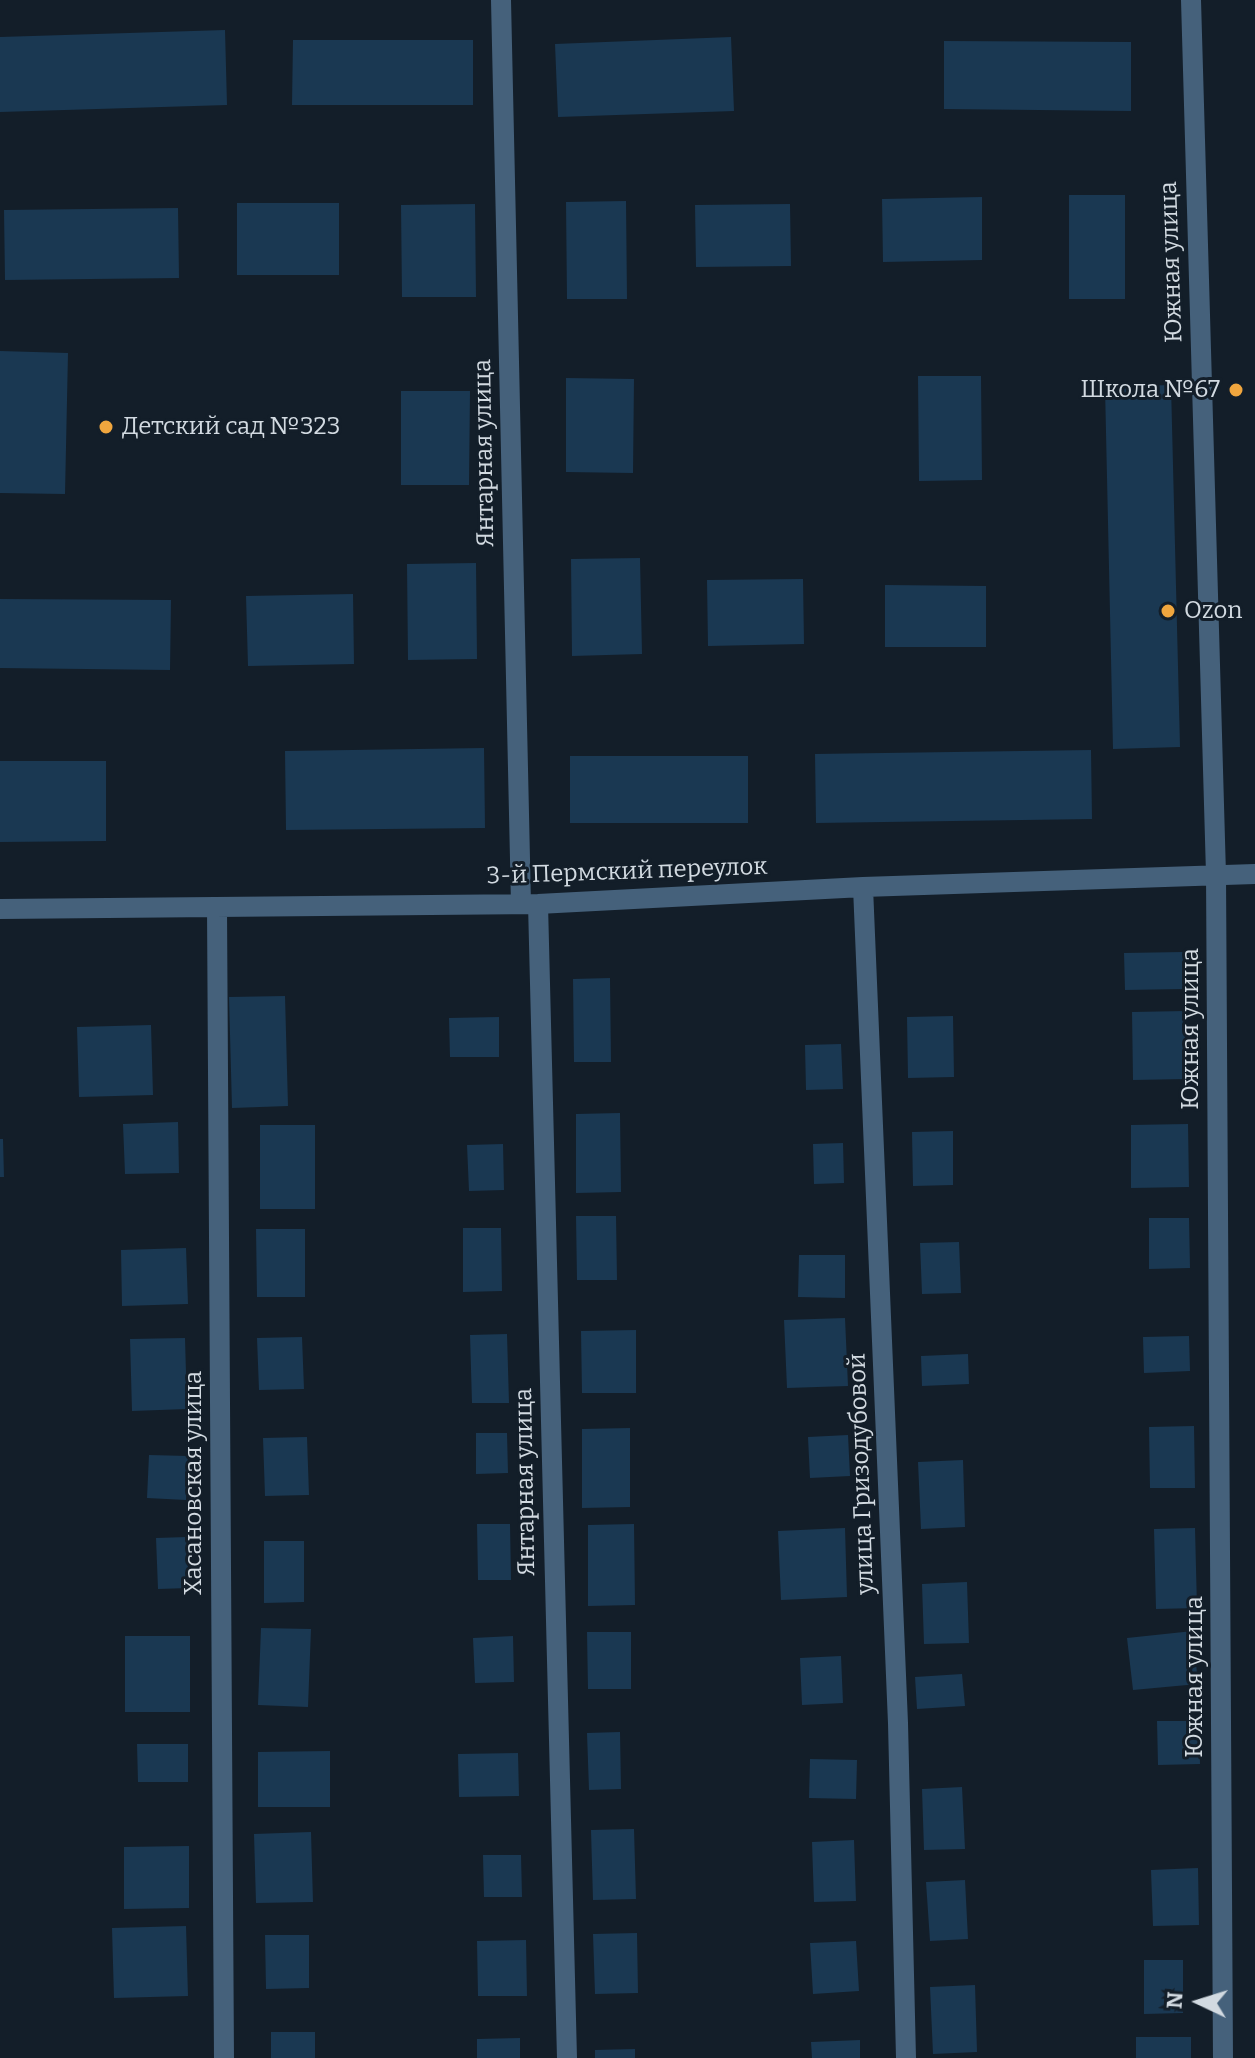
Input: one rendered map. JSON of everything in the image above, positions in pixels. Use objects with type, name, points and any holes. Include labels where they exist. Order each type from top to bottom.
[{"type":"street","name":"Янтарная улица","points":[[501,0],[567,2058]]},
{"type":"street","name":"Южная улица","points":[[1191,0],[1216,874],[1223,2058]]},
{"type":"street","name":"3-й Пермский переулок","points":[[0,909],[529,904],[863,887],[1255,874]]},
{"type":"street","name":"улица Гризодубовой","points":[[863,887],[898,1723],[906,2058]]},
{"type":"street","name":"Хасановская улица","points":[[217,908],[224,2058]]},
{"type":"building","points":[[225,30],[227,105],[0,112],[0,37]]},
{"type":"building","points":[[731,37],[734,111],[558,117],[555,44]]},
{"type":"building","points":[[293,40],[473,40],[473,105],[292,105]]},
{"type":"building","points":[[944,41],[1131,42],[1131,111],[944,109]]},
{"type":"building","points":[[1069,195],[1125,195],[1125,299],[1069,299]]},
{"type":"building","points":[[982,197],[982,260],[883,262],[882,199]]},
{"type":"building","points":[[626,201],[627,299],[567,299],[566,202]]},
{"type":"building","points":[[237,203],[339,203],[339,275],[237,275]]},
{"type":"building","points":[[475,204],[476,297],[402,297],[401,205]]},
{"type":"building","points":[[790,204],[791,266],[696,267],[695,205]]},
{"type":"building","points":[[178,208],[179,278],[5,280],[4,210]]},
{"type":"building","points":[[0,351],[68,353],[65,494],[0,493]]},
{"type":"building","points":[[918,376],[981,376],[982,480],[919,481]]},
{"type":"building","points":[[566,378],[634,379],[633,473],[566,472]]},
{"type":"building","points":[[1171,385],[1180,747],[1113,749],[1105,387]]},
{"type":"building","points":[[401,391],[470,391],[469,485],[401,485]]},
{"type":"building","points":[[640,558],[642,654],[572,656],[571,559]]},
{"type":"building","points":[[476,563],[477,659],[408,660],[407,564]]},
{"type":"building","points":[[803,579],[804,644],[708,646],[707,580]]},
{"type":"building","points":[[885,585],[986,586],[986,647],[885,647]]},
{"type":"building","points":[[353,594],[354,664],[248,666],[246,596]]},
{"type":"building","points":[[0,599],[171,600],[170,670],[0,668]]},
{"type":"building","points":[[484,748],[485,828],[286,830],[285,751]]},
{"type":"building","points":[[1091,750],[1092,819],[816,823],[815,754]]},
{"type":"building","points":[[570,756],[748,756],[748,823],[570,823]]},
{"type":"building","points":[[0,761],[106,761],[106,841],[0,842]]},
{"type":"building","points":[[1183,952],[1184,989],[1125,990],[1124,953]]},
{"type":"building","points":[[610,978],[611,1062],[574,1062],[573,979]]},
{"type":"building","points":[[285,996],[288,1106],[232,1108],[229,997]]},
{"type":"building","points":[[1185,1011],[1186,1079],[1133,1080],[1132,1012]]},
{"type":"building","points":[[953,1016],[954,1077],[908,1078],[907,1017]]},
{"type":"building","points":[[499,1017],[499,1057],[450,1057],[449,1018]]},
{"type":"building","points":[[151,1025],[153,1095],[79,1097],[77,1027]]},
{"type":"building","points":[[841,1044],[843,1089],[806,1090],[805,1045]]},
{"type":"building","points":[[620,1113],[621,1192],[576,1193],[576,1114]]},
{"type":"building","points":[[178,1122],[179,1173],[125,1174],[123,1124]]},
{"type":"building","points":[[1188,1124],[1189,1187],[1131,1188],[1131,1125]]},
{"type":"building","points":[[260,1125],[315,1125],[315,1209],[260,1209]]},
{"type":"building","points":[[953,1131],[953,1185],[913,1186],[912,1132]]},
{"type":"building","points":[[0,1139],[3,1139],[4,1177],[0,1177]]},
{"type":"building","points":[[843,1143],[844,1183],[814,1184],[813,1144]]},
{"type":"building","points":[[503,1144],[504,1190],[469,1191],[467,1145]]},
{"type":"building","points":[[576,1216],[616,1216],[617,1280],[577,1280]]},
{"type":"building","points":[[1149,1218],[1189,1218],[1190,1268],[1149,1269]]},
{"type":"building","points":[[463,1228],[501,1228],[502,1291],[463,1292]]},
{"type":"building","points":[[256,1229],[305,1229],[305,1297],[257,1297]]},
{"type":"building","points":[[959,1242],[961,1293],[922,1294],[920,1243]]},
{"type":"building","points":[[186,1248],[188,1304],[122,1306],[121,1250]]},
{"type":"building","points":[[799,1255],[845,1255],[845,1298],[798,1297]]},
{"type":"building","points":[[845,1318],[848,1386],[787,1388],[784,1320]]},
{"type":"building","points":[[636,1330],[636,1393],[582,1393],[581,1331]]},
{"type":"building","points":[[507,1334],[509,1403],[472,1403],[470,1335]]},
{"type":"building","points":[[1189,1336],[1190,1371],[1144,1373],[1143,1337]]},
{"type":"building","points":[[302,1337],[304,1389],[259,1390],[257,1338]]},
{"type":"building","points":[[185,1338],[187,1409],[132,1411],[130,1339]]},
{"type":"building","points":[[968,1354],[969,1384],[922,1386],[921,1356]]},
{"type":"building","points":[[1194,1426],[1195,1488],[1150,1488],[1149,1427]]},
{"type":"building","points":[[630,1428],[630,1507],[582,1508],[582,1429]]},
{"type":"building","points":[[476,1433],[507,1433],[508,1473],[476,1474]]},
{"type":"building","points":[[848,1435],[850,1476],[810,1478],[808,1437]]},
{"type":"building","points":[[307,1437],[309,1495],[265,1496],[263,1438]]},
{"type":"building","points":[[149,1455],[188,1456],[186,1500],[147,1498]]},
{"type":"building","points":[[963,1460],[965,1527],[921,1529],[918,1462]]},
{"type":"building","points":[[477,1524],[510,1524],[511,1580],[478,1580]]},
{"type":"building","points":[[634,1524],[635,1605],[588,1606],[588,1525]]},
{"type":"building","points":[[845,1528],[847,1597],[781,1600],[778,1531]]},
{"type":"building","points":[[1195,1528],[1197,1608],[1156,1609],[1154,1529]]},
{"type":"building","points":[[187,1537],[189,1588],[158,1589],[156,1538]]},
{"type":"building","points":[[264,1541],[304,1541],[304,1602],[264,1603]]},
{"type":"building","points":[[967,1582],[969,1643],[924,1644],[922,1584]]},
{"type":"building","points":[[261,1628],[311,1629],[308,1707],[258,1705]]},
{"type":"building","points":[[1193,1631],[1198,1684],[1133,1690],[1127,1638]]},
{"type":"building","points":[[587,1632],[631,1632],[631,1689],[588,1689]]},
{"type":"building","points":[[125,1636],[190,1636],[190,1712],[125,1712]]},
{"type":"building","points":[[513,1636],[514,1682],[475,1683],[473,1638]]},
{"type":"building","points":[[841,1656],[843,1703],[802,1705],[800,1658]]},
{"type":"building","points":[[962,1674],[965,1706],[917,1709],[915,1677]]},
{"type":"building","points":[[1157,1721],[1199,1721],[1200,1764],[1158,1765]]},
{"type":"building","points":[[620,1732],[621,1789],[589,1790],[587,1733]]},
{"type":"building","points":[[137,1744],[188,1744],[188,1782],[138,1782]]},
{"type":"building","points":[[330,1751],[330,1807],[258,1807],[258,1752]]},
{"type":"building","points":[[518,1753],[519,1796],[459,1797],[458,1754]]},
{"type":"building","points":[[810,1759],[857,1760],[856,1799],[809,1798]]},
{"type":"building","points":[[962,1787],[965,1849],[924,1850],[922,1789]]},
{"type":"building","points":[[634,1829],[636,1899],[593,1900],[591,1830]]},
{"type":"building","points":[[311,1832],[313,1902],[256,1903],[254,1834]]},
{"type":"building","points":[[854,1840],[856,1901],[814,1902],[812,1842]]},
{"type":"building","points":[[189,1846],[189,1908],[124,1909],[124,1847]]},
{"type":"building","points":[[483,1855],[521,1855],[522,1897],[484,1897]]},
{"type":"building","points":[[1198,1868],[1199,1925],[1153,1926],[1151,1870]]},
{"type":"building","points":[[965,1880],[968,1939],[930,1941],[926,1882]]},
{"type":"building","points":[[186,1926],[188,1996],[114,1998],[112,1928]]},
{"type":"building","points":[[637,1933],[638,1993],[595,1994],[593,1934]]},
{"type":"building","points":[[265,1935],[309,1935],[309,1988],[266,1989]]},
{"type":"building","points":[[526,1940],[527,1996],[478,1996],[477,1941]]},
{"type":"building","points":[[856,1941],[859,1991],[813,1994],[810,1943]]},
{"type":"building","points":[[1144,1960],[1183,1960],[1183,2013],[1144,2014]]},
{"type":"building","points":[[975,1985],[977,2052],[933,2054],[930,1987]]},
{"type":"building","points":[[271,2032],[315,2032],[315,2058],[271,2058]]},
{"type":"building","points":[[1136,2037],[1191,2037],[1191,2058],[1136,2058]]},
{"type":"building","points":[[520,2038],[520,2058],[477,2058],[477,2039]]},
{"type":"building","points":[[860,2040],[860,2058],[812,2058],[811,2042]]},
{"type":"building","points":[[635,2049],[635,2058],[595,2058],[595,2050]]},
{"type":"place","name":"Школа №67","points":[[1236,390]]},
{"type":"place","name":"Детский сад №323","points":[[106,427]]},
{"type":"place","name":"Ozon","points":[[1168,611]]}]
